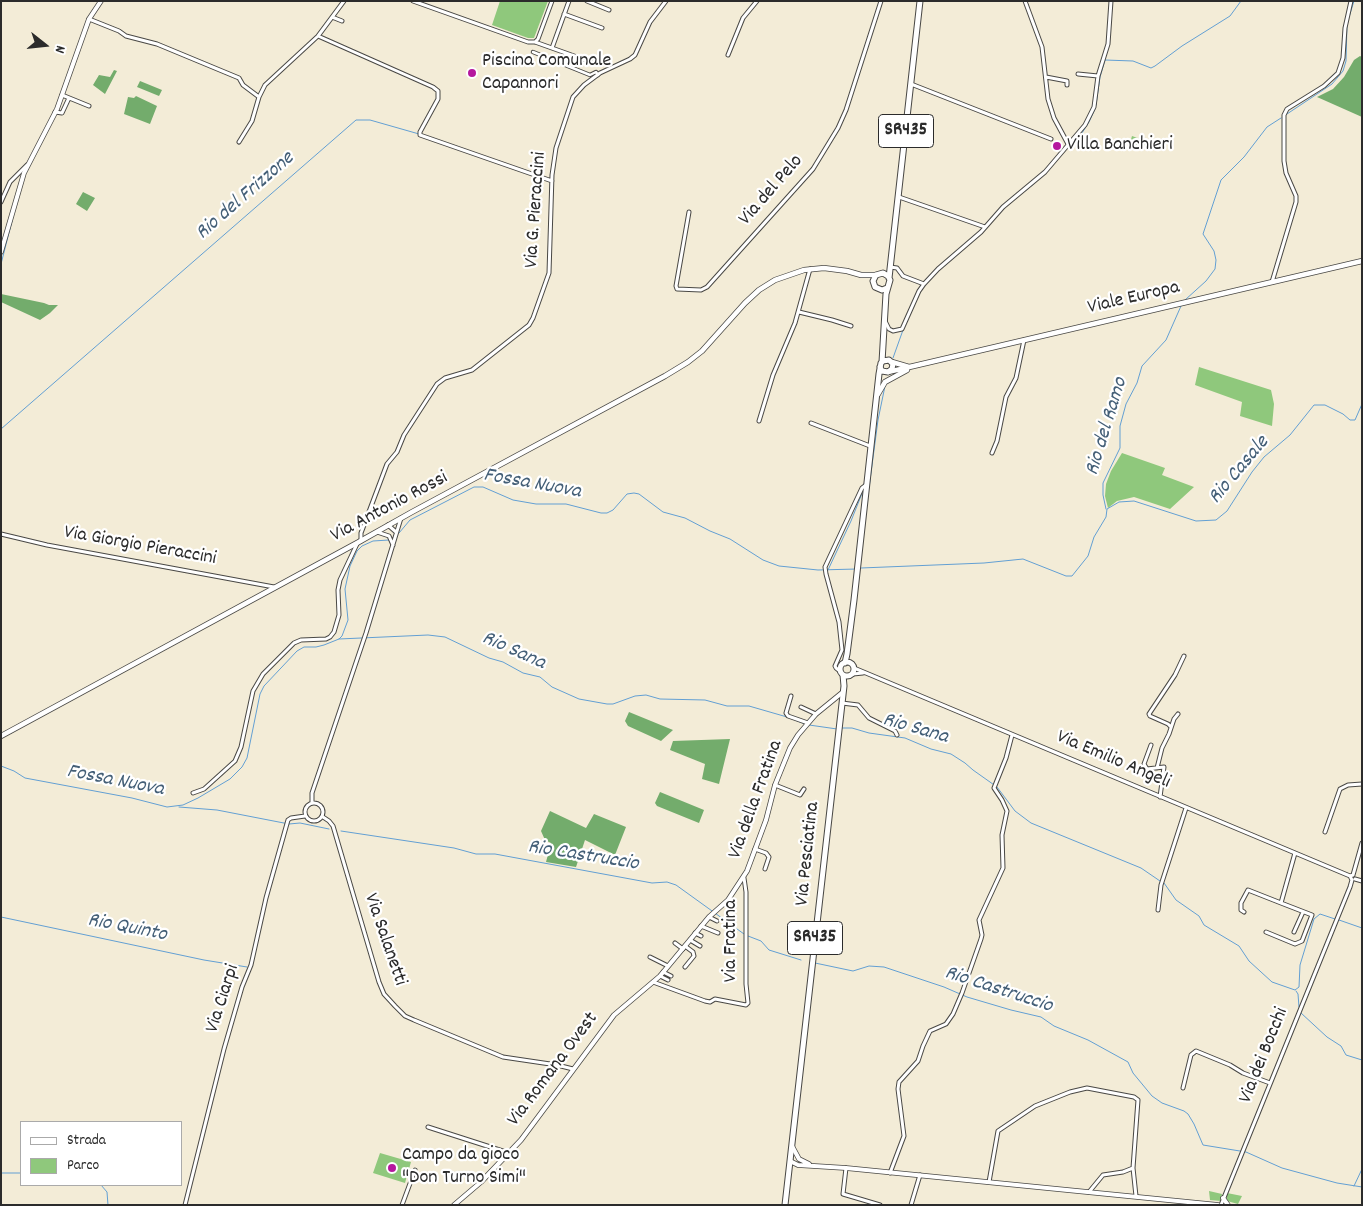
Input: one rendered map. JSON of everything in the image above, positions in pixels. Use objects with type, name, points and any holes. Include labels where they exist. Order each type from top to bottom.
[{"type":"main road","name":"Via Pesciatina","points":[[786,1205],[842,703],[843,663],[847,654],[877,386],[884,342],[885,304],[889,284],[920,1]]},
{"type":"main road","name":"Viale Europa","points":[[888,372],[1362,261]]},
{"type":"main road","points":[[861,275],[873,283],[878,274],[891,264]]},
{"type":"main road","name":"Via Antonio Rossi","points":[[1,736],[665,376],[688,362],[702,350],[759,290],[782,276],[810,270],[838,269],[861,275]]},
{"type":"main road","points":[[861,275],[886,274],[889,278]]},
{"type":"main road","name":"Via Pesciatina","points":[[873,283],[879,289],[885,304]]},
{"type":"main road","points":[[879,289],[887,288]]},
{"type":"main road","name":"Via Pesciatina","points":[[884,342],[891,361]]},
{"type":"main road","points":[[877,386],[892,369],[891,361],[886,359],[881,364],[884,372],[888,372]]},
{"type":"main road","name":"Viale Europa","points":[[891,361],[913,367]]},
{"type":"main road","name":"Viale Europa","points":[[875,404],[882,385],[913,367]]},
{"type":"main road","name":"Via Pesciatina","points":[[843,663],[852,673],[843,689]]},
{"type":"main road","points":[[842,674],[852,673]]},
{"type":"street","points":[[1,252],[27,164],[56,112],[89,19],[101,1]]},
{"type":"street","points":[[239,142],[252,121],[259,97],[267,82],[318,36],[344,1]]},
{"type":"street","points":[[413,1],[528,42],[535,42],[591,62]]},
{"type":"street","points":[[535,42],[538,39],[552,1]]},
{"type":"street","points":[[552,48],[569,1]]},
{"type":"street","points":[[587,1],[609,10]]},
{"type":"street","name":"Via G. Pieraccini","points":[[193,793],[204,789],[235,760],[241,747],[253,691],[263,674],[294,643],[301,640],[326,639],[330,637],[337,625],[339,614],[338,590],[340,580],[359,542],[387,464],[397,452],[404,435],[437,384],[445,378],[467,373],[476,368],[529,325],[548,274],[552,181],[556,148],[573,97],[598,74],[630,59],[634,55],[650,22],[666,1]]},
{"type":"street","points":[[728,56],[743,18],[757,1]]},
{"type":"street","name":"Via del Pelo","points":[[688,212],[676,286],[677,289],[701,290],[707,287],[813,169],[838,128],[846,110],[881,1]]},
{"type":"street","points":[[1025,1],[1042,48],[1048,99],[1057,124],[1068,144]]},
{"type":"street","points":[[886,321],[889,329],[893,331],[902,329],[924,284],[985,227],[1003,207],[1045,172],[1085,125],[1095,101],[1098,76],[1108,44],[1111,1]]},
{"type":"street","points":[[1272,282],[1296,202],[1296,196],[1286,173],[1284,162],[1284,115],[1287,109],[1324,86],[1338,73],[1344,58],[1344,28],[1350,1]]},
{"type":"street","points":[[564,14],[602,28]]},
{"type":"street","points":[[332,17],[342,21]]},
{"type":"street","points":[[89,19],[119,31],[126,36],[157,44],[231,74],[239,78],[243,85],[259,97]]},
{"type":"street","points":[[318,36],[433,87],[438,91],[438,99],[420,134],[552,181]]},
{"type":"street","points":[[533,52],[590,74],[596,72],[598,74]]},
{"type":"street","points":[[1078,74],[1098,76]]},
{"type":"street","points":[[1046,77],[1067,81],[1067,85]]},
{"type":"street","points":[[911,84],[1051,139]]},
{"type":"street","points":[[62,95],[89,106]]},
{"type":"street","points":[[56,112],[62,113],[69,98]]},
{"type":"street","points":[[1,202],[10,182],[27,164]]},
{"type":"street","points":[[898,197],[985,227]]},
{"type":"street","points":[[891,264],[903,276],[924,284]]},
{"type":"street","points":[[760,421],[773,375],[790,338],[810,270]]},
{"type":"street","points":[[798,312],[851,326]]},
{"type":"street","points":[[992,453],[997,440],[1006,397],[1016,378],[1024,340]]},
{"type":"street","points":[[811,422],[870,446]]},
{"type":"street","points":[[843,663],[840,658],[842,650],[839,622],[825,570],[862,488],[866,485]]},
{"type":"street","points":[[312,803],[312,793],[363,644],[401,518]]},
{"type":"street","points":[[388,525],[396,532]]},
{"type":"street","points":[[388,525],[393,547]]},
{"type":"street","points":[[376,532],[390,536]]},
{"type":"street","name":"Via Giorgio Pieraccini","points":[[1,534],[47,545],[274,587]]},
{"type":"street","points":[[1171,727],[1149,714],[1176,676],[1184,656]]},
{"type":"street","name":"Via Emilio Angeli","points":[[852,673],[864,673],[1362,881]]},
{"type":"street","name":"Via della Fratina","points":[[744,878],[775,785],[790,748],[807,724],[843,689]]},
{"type":"street","points":[[792,696],[786,713],[788,716],[807,724]]},
{"type":"street","points":[[842,703],[858,706],[869,718],[895,731],[897,735]]},
{"type":"street","points":[[801,707],[816,714]]},
{"type":"street","points":[[1157,768],[1162,748],[1178,714]]},
{"type":"street","points":[[890,1173],[904,1136],[898,1089],[899,1082],[918,1061],[930,1031],[946,1024],[961,998],[982,935],[978,920],[1003,868],[1002,835],[1007,811],[995,786],[1006,758],[1012,735]]},
{"type":"street","points":[[1151,745],[1144,764],[1147,769],[1164,767],[1160,797]]},
{"type":"street","points":[[1325,832],[1340,789],[1348,785],[1362,784]]},
{"type":"street","points":[[775,785],[800,795],[804,789]]},
{"type":"street","points":[[312,803],[320,805],[323,810],[322,817],[315,822],[305,816],[306,807],[312,803]]},
{"type":"street","points":[[1158,910],[1162,883],[1186,808]]},
{"type":"street","name":"Via Ciarpi","points":[[185,1205],[224,1049],[242,987],[251,965],[266,898],[287,824],[291,818],[305,816]]},
{"type":"street","name":"Via Salanetti","points":[[322,817],[329,820],[333,826],[379,982],[384,994],[394,1006],[405,1016],[503,1057],[573,1069]]},
{"type":"street","name":"Via dei Bocchi","points":[[1219,1205],[1243,1151],[1336,920],[1362,843]]},
{"type":"street","points":[[755,849],[766,854],[768,857],[764,868]]},
{"type":"street","points":[[1280,903],[1296,853]]},
{"type":"street","name":"Via Romana Ovest","points":[[454,1205],[509,1153],[529,1130],[614,1015],[669,966],[701,926],[728,900],[744,878]]},
{"type":"street","name":"Via Fratina","points":[[653,982],[705,1001],[710,1002],[715,999],[748,1004],[745,935],[746,892],[744,878]]},
{"type":"street","points":[[1244,912],[1241,910],[1241,903],[1248,890],[1312,915],[1302,941],[1295,944],[1266,932]]},
{"type":"street","points":[[1294,932],[1303,912]]},
{"type":"street","points":[[712,914],[717,921]]},
{"type":"street","points":[[701,926],[718,933]]},
{"type":"street","points":[[695,933],[701,936]]},
{"type":"street","points":[[690,940],[700,946]]},
{"type":"street","points":[[675,943],[693,952],[694,956],[685,967]]},
{"type":"street","points":[[650,957],[669,966]]},
{"type":"street","points":[[661,974],[670,978]]},
{"type":"street","points":[[1183,1088],[1191,1055],[1196,1051],[1230,1065],[1243,1073],[1270,1083]]},
{"type":"street","points":[[988,1182],[998,1131],[1035,1106],[1052,1098],[1083,1088],[1134,1097],[1138,1100],[1133,1168],[1136,1196]]},
{"type":"street","points":[[428,1127],[509,1153]]},
{"type":"street","points":[[792,1145],[799,1159],[811,1165]]},
{"type":"street","points":[[790,1161],[799,1159]]},
{"type":"street","points":[[790,1161],[798,1166]]},
{"type":"street","points":[[788,1179],[793,1169],[798,1166],[811,1165],[1219,1205]]},
{"type":"street","points":[[846,1168],[843,1194],[880,1205]]},
{"type":"street","points":[[1089,1192],[1103,1175],[1123,1172],[1133,1168]]},
{"type":"street","points":[[402,1205],[415,1170]]},
{"type":"street","points":[[911,1205],[920,1175]]},
{"type":"street","points":[[1223,1198],[1228,1205]]},
{"type":"street","points":[[458,1201],[462,1205]]},
{"type":"green space","points":[[500,1],[548,1],[534,38],[528,38],[492,25]]},
{"type":"green space","points":[[1360,56],[1362,57],[1362,117],[1317,97],[1333,89],[1344,77],[1354,60]]},
{"type":"green space","points":[[114,70],[117,71],[105,94],[93,85],[99,75],[110,77]]},
{"type":"green space","points":[[140,81],[162,90],[159,96],[137,87]]},
{"type":"green space","points":[[136,96],[157,106],[150,124],[124,114],[128,97],[134,98]]},
{"type":"green space","points":[[1132,136],[1146,141],[1144,147],[1130,143]]},
{"type":"green space","points":[[83,192],[95,198],[87,211],[76,204]]},
{"type":"green space","points":[[1,294],[49,305],[58,305],[40,320],[1,302]]},
{"type":"green space","points":[[1199,367],[1271,390],[1274,404],[1272,426],[1240,416],[1242,402],[1195,385]]},
{"type":"green space","points":[[1122,453],[1165,468],[1162,475],[1194,487],[1170,509],[1134,497],[1117,501],[1108,508],[1105,496],[1106,484],[1111,471]]},
{"type":"green space","points":[[629,712],[673,730],[661,741],[628,726],[625,721]]},
{"type":"green space","points":[[730,739],[719,784],[702,779],[705,764],[670,750],[673,741]]},
{"type":"green space","points":[[660,792],[704,810],[699,823],[657,806],[655,803]]},
{"type":"green space","points":[[550,811],[586,828],[594,814],[626,827],[615,855],[585,840],[576,867],[546,862],[551,843],[545,840],[541,831]]},
{"type":"green space","name":"Campo da gioco \"Don Turno Simi\"","points":[[380,1153],[411,1162],[405,1183],[373,1173]]},
{"type":"green space","points":[[1209,1191],[1222,1194],[1221,1201],[1210,1200]]},
{"type":"green space","points":[[1227,1193],[1242,1196],[1238,1204],[1227,1201]]},
{"type":"waterway","points":[[1096,105],[1100,77],[1105,60],[1133,61],[1151,68],[1230,16],[1241,1]]},
{"type":"waterway","name":"Rio del Ramo","points":[[1349,17],[1354,1]]},
{"type":"waterway","name":"Rio del Ramo","points":[[1287,114],[1332,84],[1343,71],[1346,61],[1347,24]]},
{"type":"waterway","points":[[1082,133],[1095,109]]},
{"type":"waterway","name":"Rio del Ramo","points":[[1185,300],[1206,281],[1215,269],[1214,251],[1203,234],[1221,180],[1244,157],[1267,127],[1281,118]]},
{"type":"waterway","name":"Rio del Frizzone","points":[[1,429],[356,120],[370,120],[419,134]]},
{"type":"waterway","points":[[1025,191],[1036,182]]},
{"type":"waterway","points":[[1002,210],[1010,203]]},
{"type":"waterway","points":[[1,264],[13,217]]},
{"type":"waterway","points":[[943,267],[983,232]]},
{"type":"waterway","name":"Rio del Ramo","points":[[1106,509],[1103,483],[1120,448],[1120,426],[1126,404],[1137,383],[1142,366],[1166,340],[1181,306]]},
{"type":"waterway","points":[[893,358],[903,330]]},
{"type":"waterway","points":[[869,488],[878,420],[885,386]]},
{"type":"waterway","name":"Rio Casale","points":[[861,568],[984,563],[1023,559],[1066,576],[1072,576],[1088,556],[1094,537],[1106,517],[1107,509],[1119,502],[1134,501],[1196,521],[1216,520],[1227,511],[1264,457],[1290,435],[1314,405],[1325,405],[1343,414],[1350,420],[1355,420],[1362,404]]},
{"type":"waterway","name":"Fossa Nuova","points":[[399,533],[410,520],[474,487],[483,487],[513,500],[536,504],[566,504],[601,513],[613,510],[627,494],[634,493],[639,494],[663,512],[685,518],[730,539],[763,560],[779,566],[818,570],[857,569]]},
{"type":"waterway","points":[[828,570],[863,491]]},
{"type":"waterway","name":"Fossa Nuova","points":[[1,766],[25,778],[132,798],[167,807],[183,805],[198,798],[230,779],[242,767],[247,758],[260,694],[264,686],[297,651],[304,647],[324,645],[342,636],[348,620],[345,589],[350,566],[357,551],[362,546],[373,541],[389,540]]},
{"type":"waterway","name":"Rio Sana","points":[[339,639],[428,635],[445,637],[489,658],[503,662],[523,673],[540,677],[552,687],[579,699],[607,704],[646,695],[660,699],[705,700],[727,706],[749,706],[787,717]]},
{"type":"waterway","name":"Rio Sana","points":[[795,720],[805,724]]},
{"type":"waterway","name":"Rio Sana","points":[[809,725],[837,729]]},
{"type":"waterway","name":"Rio Sana","points":[[841,728],[852,728],[869,733],[905,738],[931,749],[951,754],[997,787],[1015,811],[1031,823],[1141,868],[1160,881]]},
{"type":"waterway","name":"Rio Castruccio","points":[[179,807],[217,810],[289,824],[300,823],[329,829]]},
{"type":"waterway","name":"Rio Castruccio","points":[[341,831],[454,848],[476,854],[495,854],[652,883],[667,882],[676,885],[744,934]]},
{"type":"waterway","name":"Rio Sana","points":[[1164,883],[1176,900],[1199,916],[1204,925],[1239,946],[1249,961],[1272,982],[1295,990],[1299,987],[1300,965],[1314,919],[1320,914],[1335,919]]},
{"type":"waterway","name":"Rio Quinto","points":[[1,917],[204,960],[247,967]]},
{"type":"waterway","name":"Rio Sana","points":[[1339,920],[1362,928]]},
{"type":"waterway","name":"Rio Castruccio","points":[[748,936],[761,941],[769,950],[801,960]]},
{"type":"waterway","name":"Rio Castruccio","points":[[815,963],[853,971],[869,966],[884,967],[944,987],[967,997],[1041,1017],[1054,1026],[1088,1040],[1128,1062],[1133,1073],[1152,1096],[1162,1103],[1188,1114],[1203,1145],[1246,1152],[1282,1168],[1337,1183],[1362,1187]]},
{"type":"waterway","points":[[1296,991],[1299,1007]]},
{"type":"waterway","points":[[1301,1013],[1327,1037],[1341,1046],[1346,1055],[1362,1060]]},
{"type":"waterway","points":[[1354,1186],[1362,1169]]},
{"type":"waterway","points":[[1,1173],[20,1173]]},
{"type":"waterway","points":[[102,1186],[107,1192],[108,1205]]},
{"type":"place","name":"Piscina Comunale Capannori","points":[[472,73]]},
{"type":"place","name":"Villa Banchieri","points":[[1057,146]]},
{"type":"place","name":"Campo da gioco \"Don Turno Simi\"","points":[[392,1168]]}]
